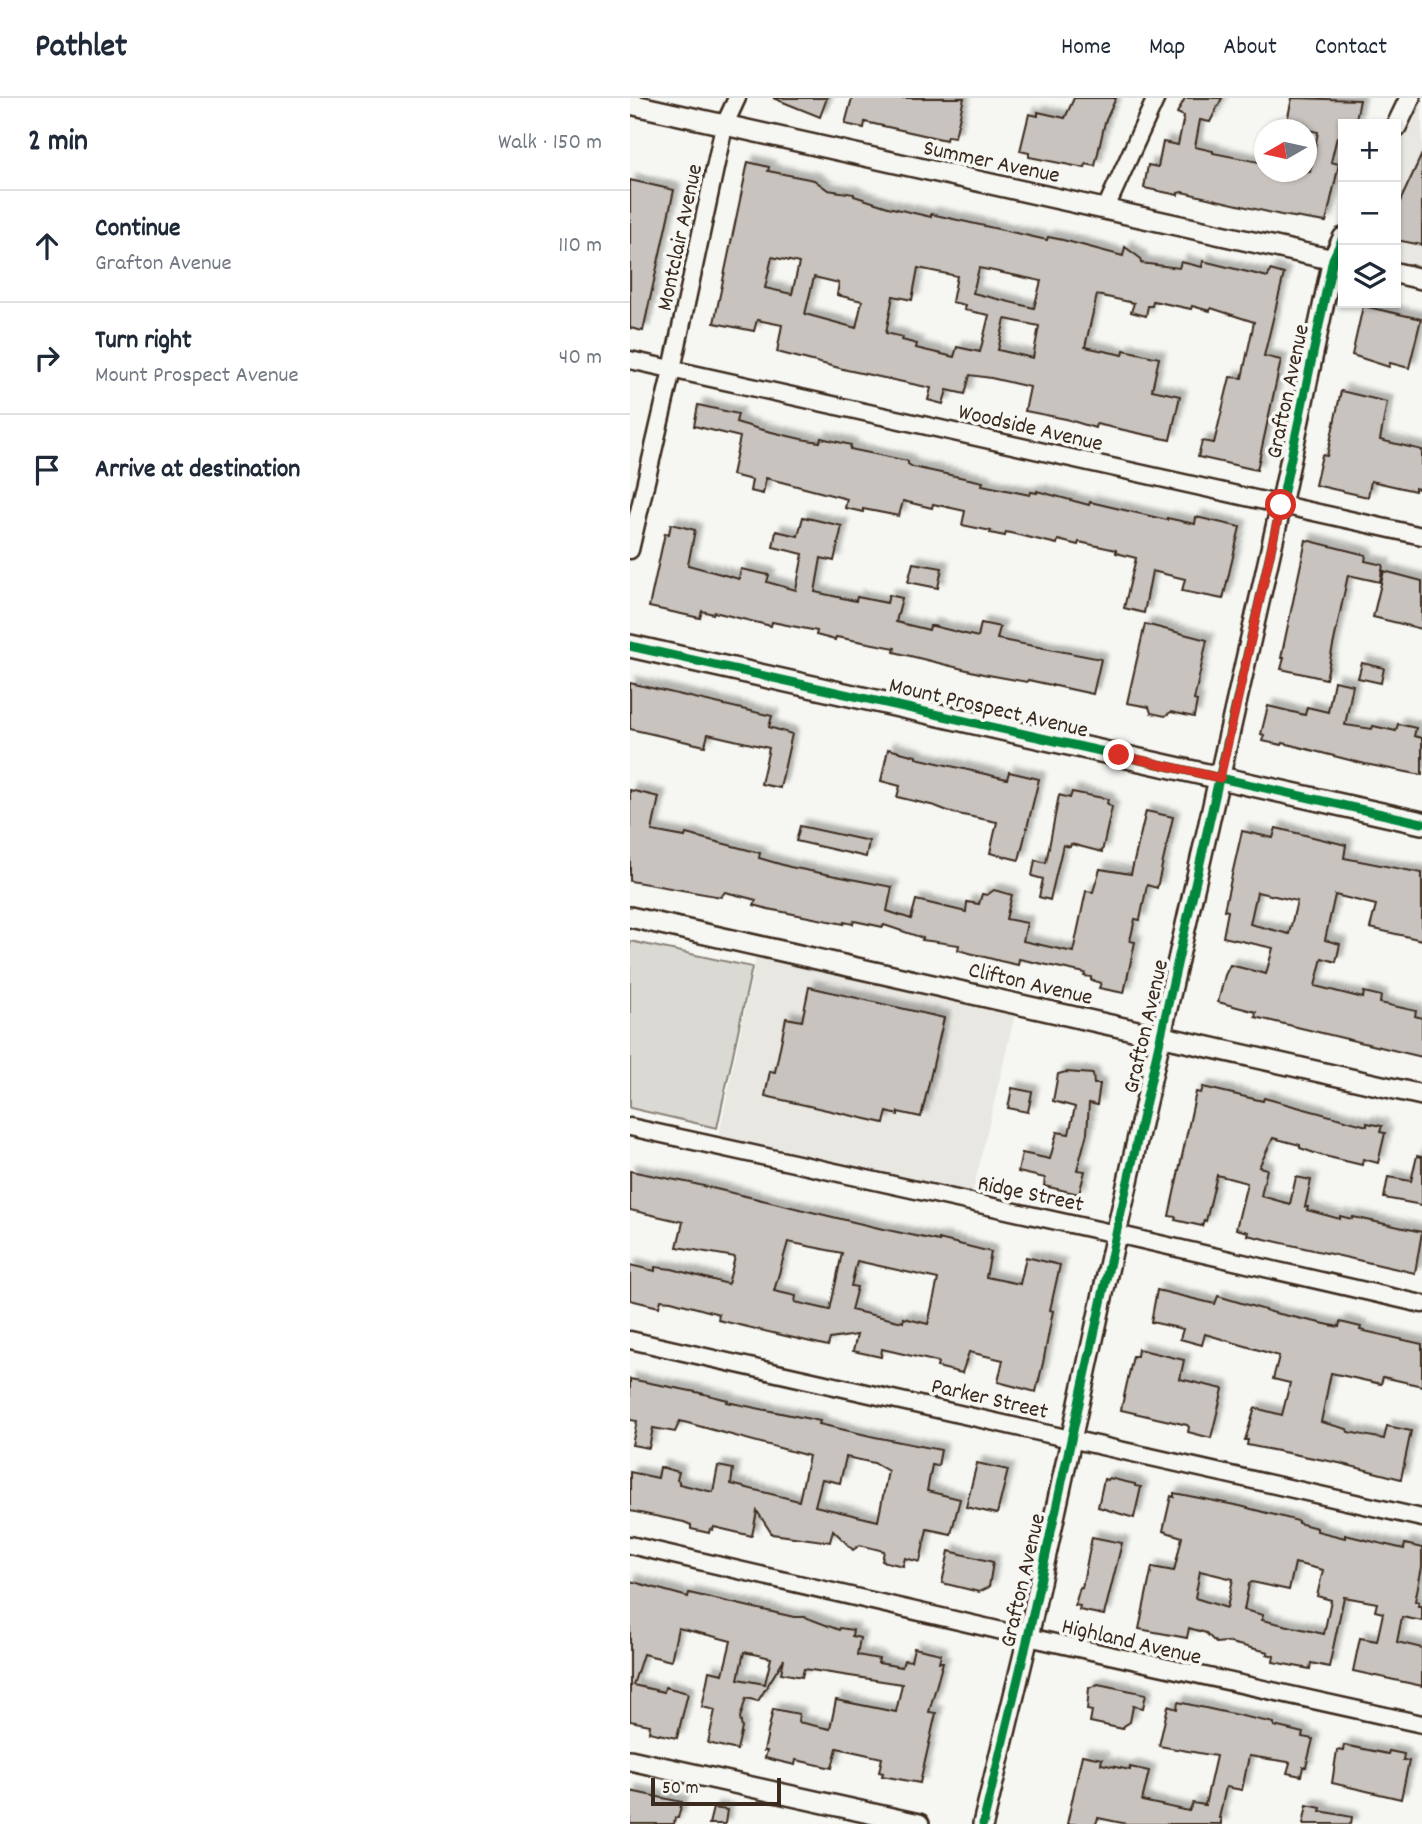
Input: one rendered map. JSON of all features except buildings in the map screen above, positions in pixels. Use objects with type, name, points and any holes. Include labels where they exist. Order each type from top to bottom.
[{"type":"main road","name":"Mount Prospect Avenue","points":[[630,646],[1422,823]]},
{"type":"street","name":"Montclair Avenue","points":[[630,550],[724,126],[737,98]]},
{"type":"street","points":[[1105,209],[1156,98]]},
{"type":"street","points":[[1400,119],[1410,98]]},
{"type":"street","name":"Summer Avenue","points":[[630,104],[1338,261]]},
{"type":"street","name":"Grafton Avenue","points":[[983,1824],[1028,1637],[1116,1234],[1338,261]]},
{"type":"street","points":[[1401,274],[1422,279]]},
{"type":"street","name":"Woodside Avenue","points":[[630,360],[1422,536]]},
{"type":"street","name":"Clifton Avenue","points":[[630,917],[1422,1095]]},
{"type":"street","name":"Ridge Street","points":[[630,1127],[1422,1304]]},
{"type":"street","name":"Parker Street","points":[[630,1340],[1422,1518]]},
{"type":"street","name":"Highland Avenue","points":[[630,1545],[1422,1724]]},
{"type":"street","points":[[630,1760],[919,1824]]},
{"type":"shaded area","points":[[1415,98],[1422,98],[1422,279],[1401,274],[1401,128]]},
{"type":"shaded area","points":[[630,941],[752,967],[717,1128],[630,1108]]},
{"type":"shaded area","points":[[757,952],[1016,1010],[972,1195],[718,1140]]},
{"type":"cycle path","points":[[983,1824],[1028,1637],[1281,505],[1333,259],[1340,245]]},
{"type":"cycle path","points":[[630,646],[1422,823]]},
{"type":"route","points":[[1119,755],[1220,778],[1281,505]]}]
